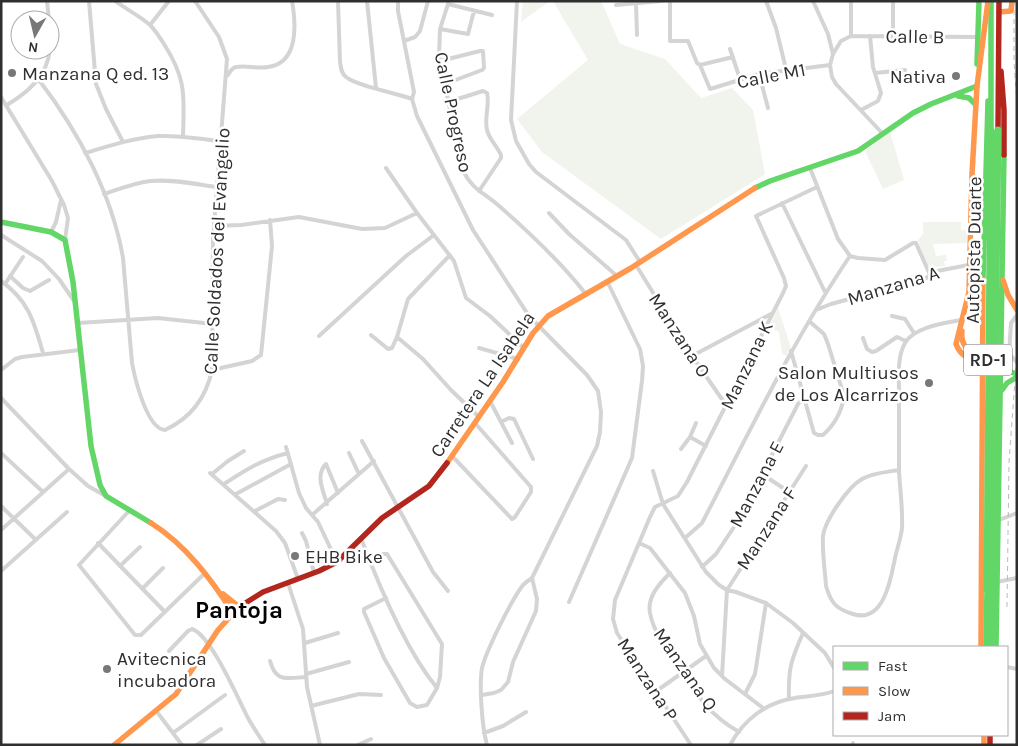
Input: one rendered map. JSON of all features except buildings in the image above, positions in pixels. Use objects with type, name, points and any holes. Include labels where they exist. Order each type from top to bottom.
[{"type":"main road","points":[[979,1],[977,90],[972,174],[972,293],[961,334],[962,344],[970,352],[983,355],[1005,355]]},
{"type":"main road","points":[[972,264],[977,90],[990,1]]},
{"type":"main road","name":"Autopista Duarte","points":[[990,1],[994,131],[990,590]]},
{"type":"main road","name":"RD-1","points":[[994,131],[999,1]]},
{"type":"main road","points":[[999,12],[1014,11],[1012,1]]},
{"type":"main road","points":[[996,646],[1001,391],[1005,355],[1002,318],[1004,110],[999,27]]},
{"type":"main road","points":[[981,646],[982,375],[985,364],[983,355],[983,319],[988,109],[992,40]]},
{"type":"main road","name":"Carretera La Isabela","points":[[114,745],[169,702],[182,688],[218,630],[238,607],[263,592],[314,573],[337,562],[382,518],[429,486],[453,457],[538,327],[557,310],[617,276],[753,189],[770,181],[858,151],[923,107],[956,95],[977,90]]},
{"type":"main road","points":[[956,95],[969,98],[976,105]]},
{"type":"main road","points":[[1,222],[51,232],[65,240],[78,323],[91,446],[100,485],[106,496],[165,532],[217,589],[238,607]]},
{"type":"main road","points":[[1002,274],[1008,296],[1017,310]]},
{"type":"main road","points":[[983,319],[986,323],[999,323],[1002,318]]},
{"type":"main road","points":[[964,319],[956,337],[957,349],[964,358],[1017,375]]},
{"type":"main road","points":[[985,364],[1005,355]]},
{"type":"main road","points":[[1001,391],[1007,382],[1017,375]]},
{"type":"main road","points":[[983,434],[986,426],[992,425],[996,427],[1000,436]]},
{"type":"main road","points":[[217,589],[232,613]]},
{"type":"main road","name":"RD-1","points":[[986,646],[990,590]]},
{"type":"main road","name":"RD-1","points":[[990,590],[991,646]]},
{"type":"street","points":[[88,1],[96,84],[123,142]]},
{"type":"street","points":[[115,1],[150,25],[171,56],[182,79],[184,94],[183,137]]},
{"type":"street","points":[[150,25],[169,1]]},
{"type":"street","name":"Calle Soldados del Evangelio","points":[[128,320],[135,380],[151,418],[161,430],[166,430],[196,409],[205,393],[212,370],[214,226],[227,79],[227,59],[224,46],[196,1]]},
{"type":"street","points":[[227,79],[229,73],[234,68],[271,67],[284,60],[295,35],[295,16],[292,1]]},
{"type":"street","points":[[338,1],[341,71],[351,80],[412,99]]},
{"type":"street","points":[[368,1],[376,88]]},
{"type":"street","points":[[398,1],[398,11],[414,92],[412,99],[418,116],[473,230],[529,316],[587,375],[598,391],[601,412],[597,446],[532,578],[522,587],[498,631],[484,662],[481,684],[484,733],[487,745]]},
{"type":"street","points":[[404,41],[415,37],[420,31],[428,1]]},
{"type":"street","name":"Manzana O","points":[[517,1],[511,120],[512,130],[518,147],[536,172],[626,240],[692,356],[726,405]]},
{"type":"street","points":[[616,5],[661,1]]},
{"type":"street","points":[[670,1],[670,41],[688,41],[697,63],[700,65],[733,57]]},
{"type":"street","points":[[766,1],[776,28],[786,69]]},
{"type":"street","points":[[814,1],[828,34],[833,54]]},
{"type":"street","points":[[852,1],[851,36],[841,41],[833,54],[830,65],[832,77],[836,84],[882,134]]},
{"type":"street","points":[[893,1],[893,36]]},
{"type":"street","points":[[449,3],[492,15]]},
{"type":"street","name":"Calle Progreso","points":[[449,3],[440,29],[440,61],[463,171],[471,185],[498,205],[548,252],[585,293]]},
{"type":"street","points":[[636,3],[637,35]]},
{"type":"street","points":[[440,29],[468,34],[474,11]]},
{"type":"street","name":"Calle B","points":[[851,36],[978,37]]},
{"type":"street","points":[[861,110],[878,101],[881,93],[874,73],[870,36]]},
{"type":"street","points":[[730,49],[740,79]]},
{"type":"street","points":[[440,61],[480,51],[483,51],[484,55],[485,64],[482,70],[445,84]]},
{"type":"street","points":[[7,106],[39,80],[48,60]]},
{"type":"street","name":"Calle M1","points":[[700,65],[709,88],[712,89],[759,74],[786,69],[830,65]]},
{"type":"street","points":[[874,73],[905,70]]},
{"type":"street","points":[[759,74],[768,108]]},
{"type":"street","points":[[39,80],[58,105],[85,152],[104,194],[120,241],[128,320]]},
{"type":"street","points":[[448,102],[483,91],[488,93],[487,130],[501,155],[479,191]]},
{"type":"street","points":[[1,97],[52,180],[64,205],[68,218],[65,240]]},
{"type":"street","points":[[85,152],[156,136],[221,141]]},
{"type":"street","points":[[386,168],[417,213],[450,255],[458,268],[462,289],[466,298],[490,316],[524,348]]},
{"type":"street","points":[[810,168],[838,239],[850,256],[885,260],[916,243],[930,275]]},
{"type":"street","points":[[104,194],[151,181],[176,181],[217,186]]},
{"type":"street","points":[[817,187],[782,203],[825,292]]},
{"type":"street","points":[[51,232],[56,222],[61,200]]},
{"type":"street","name":"Manzana K","points":[[663,504],[678,496],[706,446],[786,286],[756,216],[782,203]]},
{"type":"street","points":[[549,212],[569,234],[617,276]]},
{"type":"street","points":[[214,226],[241,225],[299,217],[362,228],[379,228],[396,224],[417,213]]},
{"type":"street","points":[[212,370],[252,361],[261,355],[272,246],[270,220]]},
{"type":"street","points":[[319,336],[406,256],[434,234]]},
{"type":"street","points":[[1,235],[46,265],[75,304]]},
{"type":"street","points":[[371,334],[388,349],[392,348],[398,337],[408,299],[450,255]]},
{"type":"street","points":[[685,538],[702,523],[791,351],[825,292],[850,256]]},
{"type":"street","points":[[22,257],[10,276],[3,282],[12,288],[30,312],[43,353]]},
{"type":"street","name":"Manzana A","points":[[816,310],[831,304],[926,278],[950,268],[972,264]]},
{"type":"street","points":[[10,276],[23,288],[30,291],[49,280]]},
{"type":"street","points":[[569,602],[632,458],[642,381],[643,366],[640,349],[607,281]]},
{"type":"street","points":[[692,356],[771,314]]},
{"type":"street","points":[[1017,314],[1011,323],[1005,355],[1017,362]]},
{"type":"street","points":[[892,316],[905,319],[914,333]]},
{"type":"street","points":[[78,323],[175,319],[213,324]]},
{"type":"street","points":[[899,470],[869,476],[860,480],[846,494],[827,524],[823,535],[826,586],[832,604],[854,615],[863,616],[870,613],[881,602],[889,588],[902,528],[899,470],[899,363],[901,353],[906,341],[914,333],[964,319]]},
{"type":"street","points":[[791,351],[814,433],[823,435],[840,412],[844,396],[824,334],[809,321]]},
{"type":"street","points":[[398,337],[423,359],[477,420],[531,487],[532,492],[512,519],[453,457]]},
{"type":"street","points":[[863,338],[867,348],[872,352],[876,352],[897,337],[906,341]]},
{"type":"street","points":[[479,348],[518,358]]},
{"type":"street","points":[[1,370],[22,357],[80,350]]},
{"type":"street","points":[[1,362],[5,366]]},
{"type":"street","points":[[1,398],[69,469],[88,486],[106,496]]},
{"type":"street","name":"Manzana E","points":[[702,567],[716,554],[738,521],[798,404],[804,398]]},
{"type":"street","points":[[490,401],[512,443]]},
{"type":"street","points":[[501,422],[509,418],[514,419],[534,459]]},
{"type":"street","points":[[682,450],[696,423]]},
{"type":"street","points":[[690,436],[706,446]]},
{"type":"street","points":[[362,441],[433,572],[448,591]]},
{"type":"street","points":[[286,447],[299,493],[306,508],[318,522],[337,562]]},
{"type":"street","points":[[244,451],[211,473],[276,531],[285,543],[298,579]]},
{"type":"street","points":[[1,453],[42,492]]},
{"type":"street","points":[[224,484],[257,463],[288,453]]},
{"type":"street","points":[[349,453],[360,474]]},
{"type":"street","points":[[312,515],[327,504],[374,461]]},
{"type":"street","points":[[236,494],[290,464]]},
{"type":"street","points":[[327,504],[320,477],[320,471],[326,464],[338,493]]},
{"type":"street","name":"Manzana F","points":[[727,590],[806,466]]},
{"type":"street","points":[[1,530],[69,469]]},
{"type":"street","points":[[653,471],[663,504],[702,567],[718,585],[727,590],[766,603],[803,633],[825,654],[833,666]]},
{"type":"street","points":[[762,474],[789,492]]},
{"type":"street","points":[[255,511],[278,499],[285,500]]},
{"type":"street","name":"Manzana P","points":[[663,504],[655,507],[639,542],[615,600],[613,619],[622,642],[691,745]]},
{"type":"street","points":[[1,506],[36,540]]},
{"type":"street","points":[[129,511],[79,565],[132,632],[138,636],[141,635],[204,574]]},
{"type":"street","points":[[1,571],[67,512]]},
{"type":"street","points":[[999,520],[1017,513]]},
{"type":"street","points":[[302,533],[306,541],[314,573]]},
{"type":"street","points":[[361,538],[386,598],[417,660],[437,688]]},
{"type":"street","points":[[639,542],[650,548],[685,593],[694,616],[700,644],[714,668],[764,708]]},
{"type":"street","points":[[98,543],[165,612]]},
{"type":"street","points":[[120,566],[140,547]]},
{"type":"street","points":[[369,559],[387,554],[442,644],[440,677],[437,688],[427,705],[417,707],[410,703],[384,658],[364,612],[364,609],[386,598]]},
{"type":"street","points":[[143,588],[163,568]]},
{"type":"street","name":"Manzana Q","points":[[670,573],[659,584],[652,596],[649,612],[655,629],[706,705],[727,725],[739,732]]},
{"type":"street","points":[[482,695],[501,690],[508,682],[514,662],[536,611],[537,599],[532,578]]},
{"type":"street","points":[[997,582],[1017,578]]},
{"type":"street","points":[[288,583],[303,629],[306,676],[320,745]]},
{"type":"street","points":[[722,676],[727,590]]},
{"type":"street","points":[[745,694],[755,674],[766,603]]},
{"type":"street","points":[[169,651],[188,631],[192,629],[199,633],[209,645],[265,745]]},
{"type":"street","points":[[305,643],[338,633]]},
{"type":"street","points":[[789,699],[788,678],[791,660],[803,633]]},
{"type":"street","points":[[656,692],[706,656]]},
{"type":"street","points":[[270,661],[275,674],[282,678],[306,676],[349,662]]},
{"type":"street","points":[[730,745],[739,732],[764,708],[789,699],[833,692]]},
{"type":"street","points":[[311,706],[359,694],[381,695]]},
{"type":"street","points":[[173,733],[225,695]]},
{"type":"street","points":[[157,712],[182,745]]},
{"type":"street","points":[[484,733],[503,726],[526,712]]},
{"type":"street","points":[[197,745],[221,728]]},
{"type":"street","points":[[358,745],[371,739]]},
{"type":"shaded area","points":[[523,1],[550,1],[521,22]]},
{"type":"shaded area","points":[[553,1],[601,1],[620,44],[665,59],[701,98],[732,88],[753,110],[765,174],[661,239],[542,152],[517,119],[588,60]]},
{"type":"shaded area","points":[[890,132],[904,180],[883,189],[865,151]]},
{"type":"shaded area","points":[[923,222],[961,222],[961,230],[967,230],[967,243],[933,244],[936,256],[946,255],[947,261],[944,261],[945,266],[930,268],[926,263],[918,240],[923,234]]},
{"type":"shaded area","points":[[778,308],[791,348],[786,356],[782,353],[779,332],[769,327]]},
{"type":"railway","points":[[1014,1],[1014,62],[1017,103]]},
{"type":"railway","points":[[1007,607],[1009,462],[1017,354]]},
{"type":"traffic: fast","points":[[977,64],[979,1]]},
{"type":"traffic: fast","points":[[991,1],[991,131]]},
{"type":"traffic: fast","points":[[755,188],[770,181],[858,151],[913,113],[977,86]]},
{"type":"traffic: fast","points":[[958,96],[969,98],[975,104]]},
{"type":"traffic: fast","points":[[983,279],[988,101]]},
{"type":"traffic: fast","points":[[992,590],[998,130]]},
{"type":"traffic: fast","points":[[987,589],[991,131]]},
{"type":"traffic: fast","points":[[996,646],[1004,155]]},
{"type":"traffic: fast","points":[[1,222],[51,232],[65,240],[73,282],[91,446],[100,485],[106,496],[151,523]]},
{"type":"traffic: fast","points":[[998,368],[1017,374]]},
{"type":"traffic: fast","points":[[1002,390],[1007,383],[1017,377]]},
{"type":"traffic: fast","points":[[986,646],[987,589]]},
{"type":"traffic: fast","points":[[991,646],[992,590]]},
{"type":"traffic: slow","points":[[987,365],[965,356],[956,344],[969,292],[972,174],[977,86],[988,1]]},
{"type":"traffic: slow","points":[[999,12],[1011,11],[1012,1]]},
{"type":"traffic: slow","points":[[447,463],[503,382],[533,333],[548,316],[631,268],[755,188]]},
{"type":"traffic: slow","points":[[981,646],[983,279]]},
{"type":"traffic: slow","points":[[1003,280],[1008,295],[1017,310]]},
{"type":"traffic: slow","points":[[962,331],[965,346],[971,351],[986,356]]},
{"type":"traffic: slow","points":[[151,523],[187,552],[233,613]]},
{"type":"traffic: slow","points":[[223,594],[239,607]]},
{"type":"traffic: slow","points":[[114,745],[176,694],[218,630],[239,607]]},
{"type":"traffic: slow","points":[[984,736],[984,745]]},
{"type":"traffic: jam","points":[[998,130],[999,1]]},
{"type":"traffic: jam","points":[[1001,71],[1004,110],[1004,155]]},
{"type":"traffic: jam","points":[[239,607],[263,592],[319,571],[337,562],[382,518],[429,486],[447,463]]},
{"type":"traffic: jam","points":[[990,736],[990,745]]},
{"type":"place","name":"Manzana Q ed. 13","points":[[12,73]]},
{"type":"place","name":"Nativa","points":[[956,76]]},
{"type":"place","name":"Salon Multiusos de Los Alcarrizos","points":[[929,383]]},
{"type":"place","name":"EHB Bike","points":[[295,556]]},
{"type":"place","name":"Avitecnica incubadora","points":[[107,669]]},
{"type":"district","name":"Pantoja","points":[[239,610]]}]
